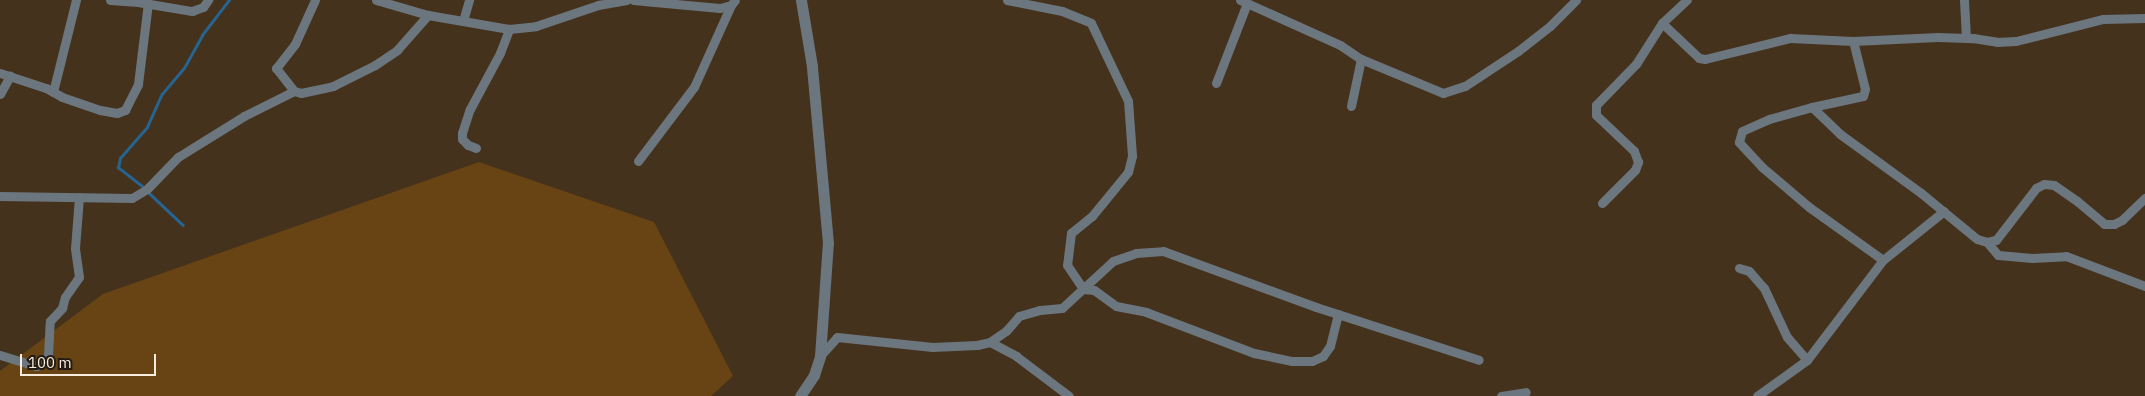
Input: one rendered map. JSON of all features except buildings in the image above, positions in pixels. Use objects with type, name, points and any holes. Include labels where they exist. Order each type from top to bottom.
[{"type":"street","points":[[53,92],[76,0]]},
{"type":"street","points":[[110,0],[148,3],[192,11],[203,7],[208,0]]},
{"type":"street","points":[[294,91],[276,68],[295,44],[315,0]]},
{"type":"street","points":[[376,0],[428,15],[509,29],[536,26],[598,5],[627,0]]},
{"type":"street","points":[[463,21],[469,0]]},
{"type":"street","points":[[633,0],[720,8],[733,3]]},
{"type":"street","points":[[800,396],[814,375],[820,356],[828,242],[812,66],[801,0]]},
{"type":"street","points":[[1007,0],[1062,11],[1091,23],[1128,101],[1132,156],[1128,172],[1092,216],[1071,233],[1068,265],[1083,289]]},
{"type":"street","points":[[1216,83],[1244,2],[1333,42],[1361,59],[1443,93],[1465,86],[1518,51],[1550,26],[1576,0]]},
{"type":"street","points":[[1602,203],[1635,170],[1638,162],[1634,151],[1596,116],[1596,105],[1636,64],[1662,22],[1687,0]]},
{"type":"street","points":[[1964,0],[1966,38]]},
{"type":"street","points":[[0,73],[53,92],[62,98],[100,110],[117,113],[125,110],[138,84],[148,3]]},
{"type":"street","points":[[638,161],[694,87],[733,3]]},
{"type":"street","points":[[0,196],[132,198],[145,190],[178,157],[244,116],[294,91],[302,92],[333,86],[375,65],[397,50],[428,15]]},
{"type":"street","points":[[1662,22],[1699,58],[1705,59],[1790,38],[1853,42],[1966,38],[1997,42],[2016,41],[2103,20],[2145,18]]},
{"type":"street","points":[[476,148],[462,139],[462,132],[470,110],[500,53],[509,29]]},
{"type":"street","points":[[1853,42],[1865,89],[1863,96],[1769,118],[1742,130],[1739,142],[1762,167],[1809,207],[1883,260]]},
{"type":"street","points":[[1351,106],[1361,59]]},
{"type":"street","points":[[0,94],[10,76]]},
{"type":"street","points":[[1812,108],[1840,134],[1944,211],[1977,239],[1987,242],[1996,240],[2036,188],[2044,184],[2054,185],[2077,201],[2104,224],[2114,224],[2122,220],[2145,198]]},
{"type":"street","points":[[0,355],[36,366],[44,362],[48,355],[50,321],[62,308],[65,297],[79,277],[75,248],[79,197]]},
{"type":"street","points":[[1758,396],[1806,360],[1883,260],[1944,211]]},
{"type":"street","points":[[1987,242],[1998,255],[2032,258],[2066,256],[2145,286]]},
{"type":"street","points":[[820,356],[837,337],[932,346],[978,345],[990,342],[1006,331],[1019,316],[1040,310],[1062,308],[1113,260],[1136,253],[1163,251],[1229,277],[1479,360]]},
{"type":"street","points":[[1739,268],[1749,271],[1764,288],[1787,338],[1806,360]]},
{"type":"street","points":[[1083,289],[1094,290],[1116,306],[1146,312],[1254,352],[1292,361],[1312,361],[1322,356],[1330,346],[1338,314]]},
{"type":"street","points":[[990,342],[1016,356],[1069,396]]},
{"type":"street","points":[[1501,396],[1526,392]]},
{"type":"shaded area","points":[[479,162],[654,222],[733,376],[711,396],[0,396],[0,371],[103,294]]},
{"type":"waterway","points":[[144,188],[118,168],[120,158],[147,127],[162,94],[184,68],[202,35],[229,0]]},
{"type":"waterway","points":[[148,192],[183,225]]}]
